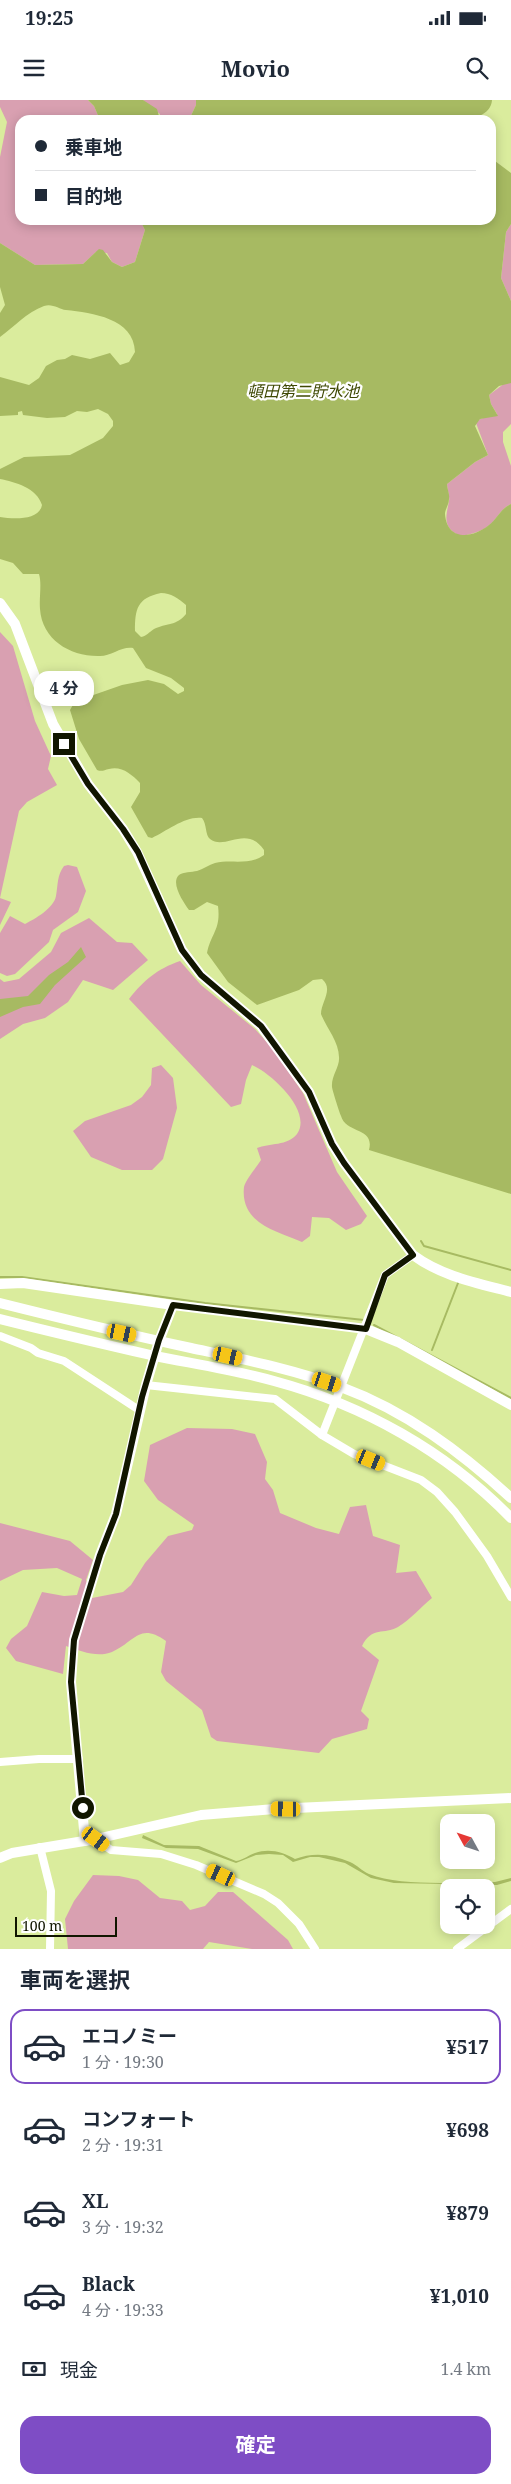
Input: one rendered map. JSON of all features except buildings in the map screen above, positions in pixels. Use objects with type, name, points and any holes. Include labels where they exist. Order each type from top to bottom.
[{"type":"street","points":[[0,603],[15,624],[52,724],[88,784],[123,829],[138,852],[182,950],[201,975],[261,1026],[309,1092],[332,1144],[344,1163],[413,1255],[427,1266],[511,1292]]},
{"type":"street","points":[[322,1435],[366,1329],[385,1275],[413,1255]]},
{"type":"street","points":[[0,1284],[23,1283],[173,1305],[366,1329],[398,1342],[511,1405]]},
{"type":"street","points":[[0,1303],[85,1325],[280,1367],[342,1387],[406,1418],[438,1438],[470,1460],[511,1498]]},
{"type":"street","points":[[85,1841],[80,1759],[71,1682],[74,1640],[100,1555],[116,1514],[139,1410],[159,1340],[173,1305]]},
{"type":"street","points":[[0,1319],[154,1356],[272,1380],[336,1401],[389,1426],[423,1446],[468,1479],[511,1518]]},
{"type":"street","points":[[0,1336],[31,1348],[38,1353],[64,1361],[139,1410]]},
{"type":"street","points":[[146,1385],[274,1399],[322,1435],[354,1454],[428,1484],[455,1512],[487,1556],[511,1597]]},
{"type":"street","points":[[0,1762],[39,1759],[80,1759]]},
{"type":"street","points":[[0,1858],[40,1847],[96,1839],[201,1815],[274,1809],[511,1798]]},
{"type":"street","points":[[96,1839],[111,1850],[161,1854],[196,1865],[264,1894],[278,1903],[299,1924],[315,1949]]},
{"type":"street","points":[[40,1847],[51,1891],[50,1949]]},
{"type":"street","points":[[457,1949],[511,1909]]},
{"type":"shaded area","points":[[0,100],[88,100],[94,106],[98,115],[15,115],[15,225],[142,225],[145,230],[135,262],[122,267],[112,262],[107,253],[96,252],[83,264],[35,265],[0,243],[0,157],[7,122],[0,107]]},
{"type":"shaded area","points":[[143,100],[196,100],[191,115],[160,114]]},
{"type":"shaded area","points":[[511,224],[511,301],[501,278],[506,232]]},
{"type":"shaded area","points":[[505,383],[511,383],[511,424],[503,432],[503,442],[511,466],[511,504],[504,508],[485,528],[476,533],[460,536],[450,529],[447,521],[449,499],[447,484],[475,462],[488,455],[476,423],[480,419],[497,414],[491,404],[489,395]]},
{"type":"shaded area","points":[[0,632],[13,646],[35,721],[51,756],[48,769],[57,785],[27,802],[19,811],[0,898]]},
{"type":"shaded area","points":[[64,866],[77,867],[86,891],[78,912],[53,930],[49,942],[15,974],[7,976],[0,973],[0,933],[10,916],[25,924],[48,909],[55,900],[60,873]]},
{"type":"shaded area","points":[[0,898],[11,902],[0,925]]},
{"type":"shaded area","points":[[89,918],[117,942],[132,943],[148,960],[113,990],[83,980],[68,1002],[45,1018],[23,1024],[0,1039],[0,979],[4,982],[19,979],[51,952],[61,933]]},
{"type":"shaded area","points":[[180,961],[201,985],[255,1029],[273,1049],[303,1093],[337,1172],[367,1216],[361,1224],[346,1230],[329,1218],[312,1217],[310,1236],[302,1242],[272,1230],[254,1218],[248,1210],[244,1200],[244,1187],[261,1160],[257,1148],[289,1141],[293,1138],[297,1134],[300,1125],[299,1115],[295,1104],[279,1084],[252,1065],[246,1080],[241,1104],[231,1107],[129,999],[152,976]]},
{"type":"shaded area","points":[[161,1065],[173,1078],[177,1108],[163,1159],[152,1170],[122,1170],[91,1157],[73,1131],[85,1121],[131,1105],[142,1097],[151,1085],[152,1068]]},
{"type":"shaded area","points":[[187,1428],[232,1429],[255,1434],[267,1462],[265,1479],[273,1490],[280,1513],[316,1528],[339,1534],[350,1507],[366,1505],[373,1536],[400,1545],[396,1573],[416,1571],[432,1598],[398,1627],[374,1633],[366,1640],[362,1646],[379,1660],[361,1711],[369,1719],[367,1729],[332,1739],[319,1753],[217,1741],[211,1737],[202,1710],[166,1681],[161,1672],[166,1641],[149,1633],[143,1633],[120,1648],[106,1654],[89,1653],[66,1646],[63,1674],[16,1661],[6,1648],[11,1639],[27,1626],[42,1592],[64,1596],[77,1595],[82,1579],[57,1568],[23,1570],[0,1581],[0,1523],[70,1541],[93,1560],[86,1580],[92,1598],[123,1592],[131,1585],[145,1563],[168,1536],[192,1530],[194,1525],[158,1500],[144,1481],[150,1445]]},
{"type":"shaded area","points":[[93,1875],[119,1876],[138,1880],[160,1898],[182,1901],[190,1910],[205,1906],[218,1892],[233,1892],[288,1940],[293,1949],[252,1949],[209,1942],[203,1949],[68,1949],[65,1919],[74,1901]]},
{"type":"water","points":[[88,100],[143,100],[157,109],[159,115],[98,115],[94,106]]},
{"type":"water","points":[[196,100],[492,100],[488,110],[481,115],[191,115]]},
{"type":"water","name":"頓田第二貯水池","points":[[496,162],[511,173],[511,224],[506,232],[501,278],[511,301],[511,383],[499,386],[489,395],[491,404],[498,416],[480,419],[475,426],[488,455],[475,462],[447,484],[449,497],[445,514],[450,529],[462,535],[469,535],[489,525],[504,508],[511,504],[511,1194],[369,1150],[370,1143],[368,1138],[344,1122],[332,1087],[339,1057],[335,1040],[321,1014],[327,991],[327,987],[322,979],[313,980],[299,990],[257,1005],[228,982],[207,953],[217,926],[218,906],[207,902],[194,910],[189,910],[177,888],[177,879],[181,874],[197,871],[215,863],[246,861],[258,858],[264,855],[264,850],[250,839],[243,838],[216,842],[210,839],[202,818],[189,819],[152,838],[148,837],[131,807],[140,792],[140,783],[122,770],[114,768],[102,771],[97,770],[79,739],[70,710],[74,703],[82,699],[122,685],[148,680],[164,684],[178,694],[184,691],[184,688],[171,678],[146,668],[133,648],[125,648],[104,656],[89,656],[69,650],[60,644],[46,630],[42,620],[39,574],[23,574],[13,563],[0,559],[0,517],[25,518],[36,514],[42,505],[30,490],[19,484],[0,479],[0,469],[24,457],[70,455],[103,438],[113,426],[113,421],[108,414],[98,409],[87,412],[77,411],[65,417],[47,418],[23,415],[22,411],[18,412],[18,415],[0,416],[0,377],[29,385],[39,378],[46,366],[72,355],[90,359],[110,353],[120,365],[129,362],[135,352],[133,341],[127,332],[110,319],[50,305],[32,312],[0,337],[0,313],[5,305],[0,287],[0,243],[35,265],[83,264],[99,249],[103,250],[112,262],[122,267],[135,262],[145,230],[142,225],[496,225]],"holes":[[[168,594],[186,605],[186,614],[179,621],[158,627],[141,637],[135,631],[137,611],[142,601],[153,595]]]},
{"type":"water","points":[[81,947],[86,957],[55,985],[40,1004],[23,1007],[0,1017],[0,999],[28,996],[49,975],[68,962]]},
{"type":"water","points":[[143,1835],[164,1845],[199,1846],[236,1861],[255,1853],[271,1851],[286,1854],[295,1859],[309,1855],[336,1857],[353,1863],[369,1874],[382,1878],[440,1884],[394,1883],[371,1878],[345,1863],[319,1857],[310,1857],[293,1862],[283,1855],[269,1854],[256,1855],[236,1863],[198,1849],[166,1848],[142,1838]]},
{"type":"water","points":[[511,1878],[511,1881],[495,1885],[495,1882]]},
{"type":"waterway","points":[[421,1241],[424,1246],[511,1270]]},
{"type":"waterway","points":[[0,1277],[22,1277],[205,1303],[364,1320]]},
{"type":"waterway","points":[[432,1350],[458,1283]]},
{"type":"waterway","points":[[374,1325],[511,1398]]},
{"type":"route","points":[[64,744],[88,784],[123,829],[138,852],[159,895],[182,950],[201,975],[261,1026],[309,1092],[332,1144],[344,1163],[413,1255],[385,1275],[366,1329],[346,1325],[173,1305],[159,1340],[142,1397],[116,1514],[100,1555],[74,1640],[71,1682],[74,1694],[83,1808]]}]
